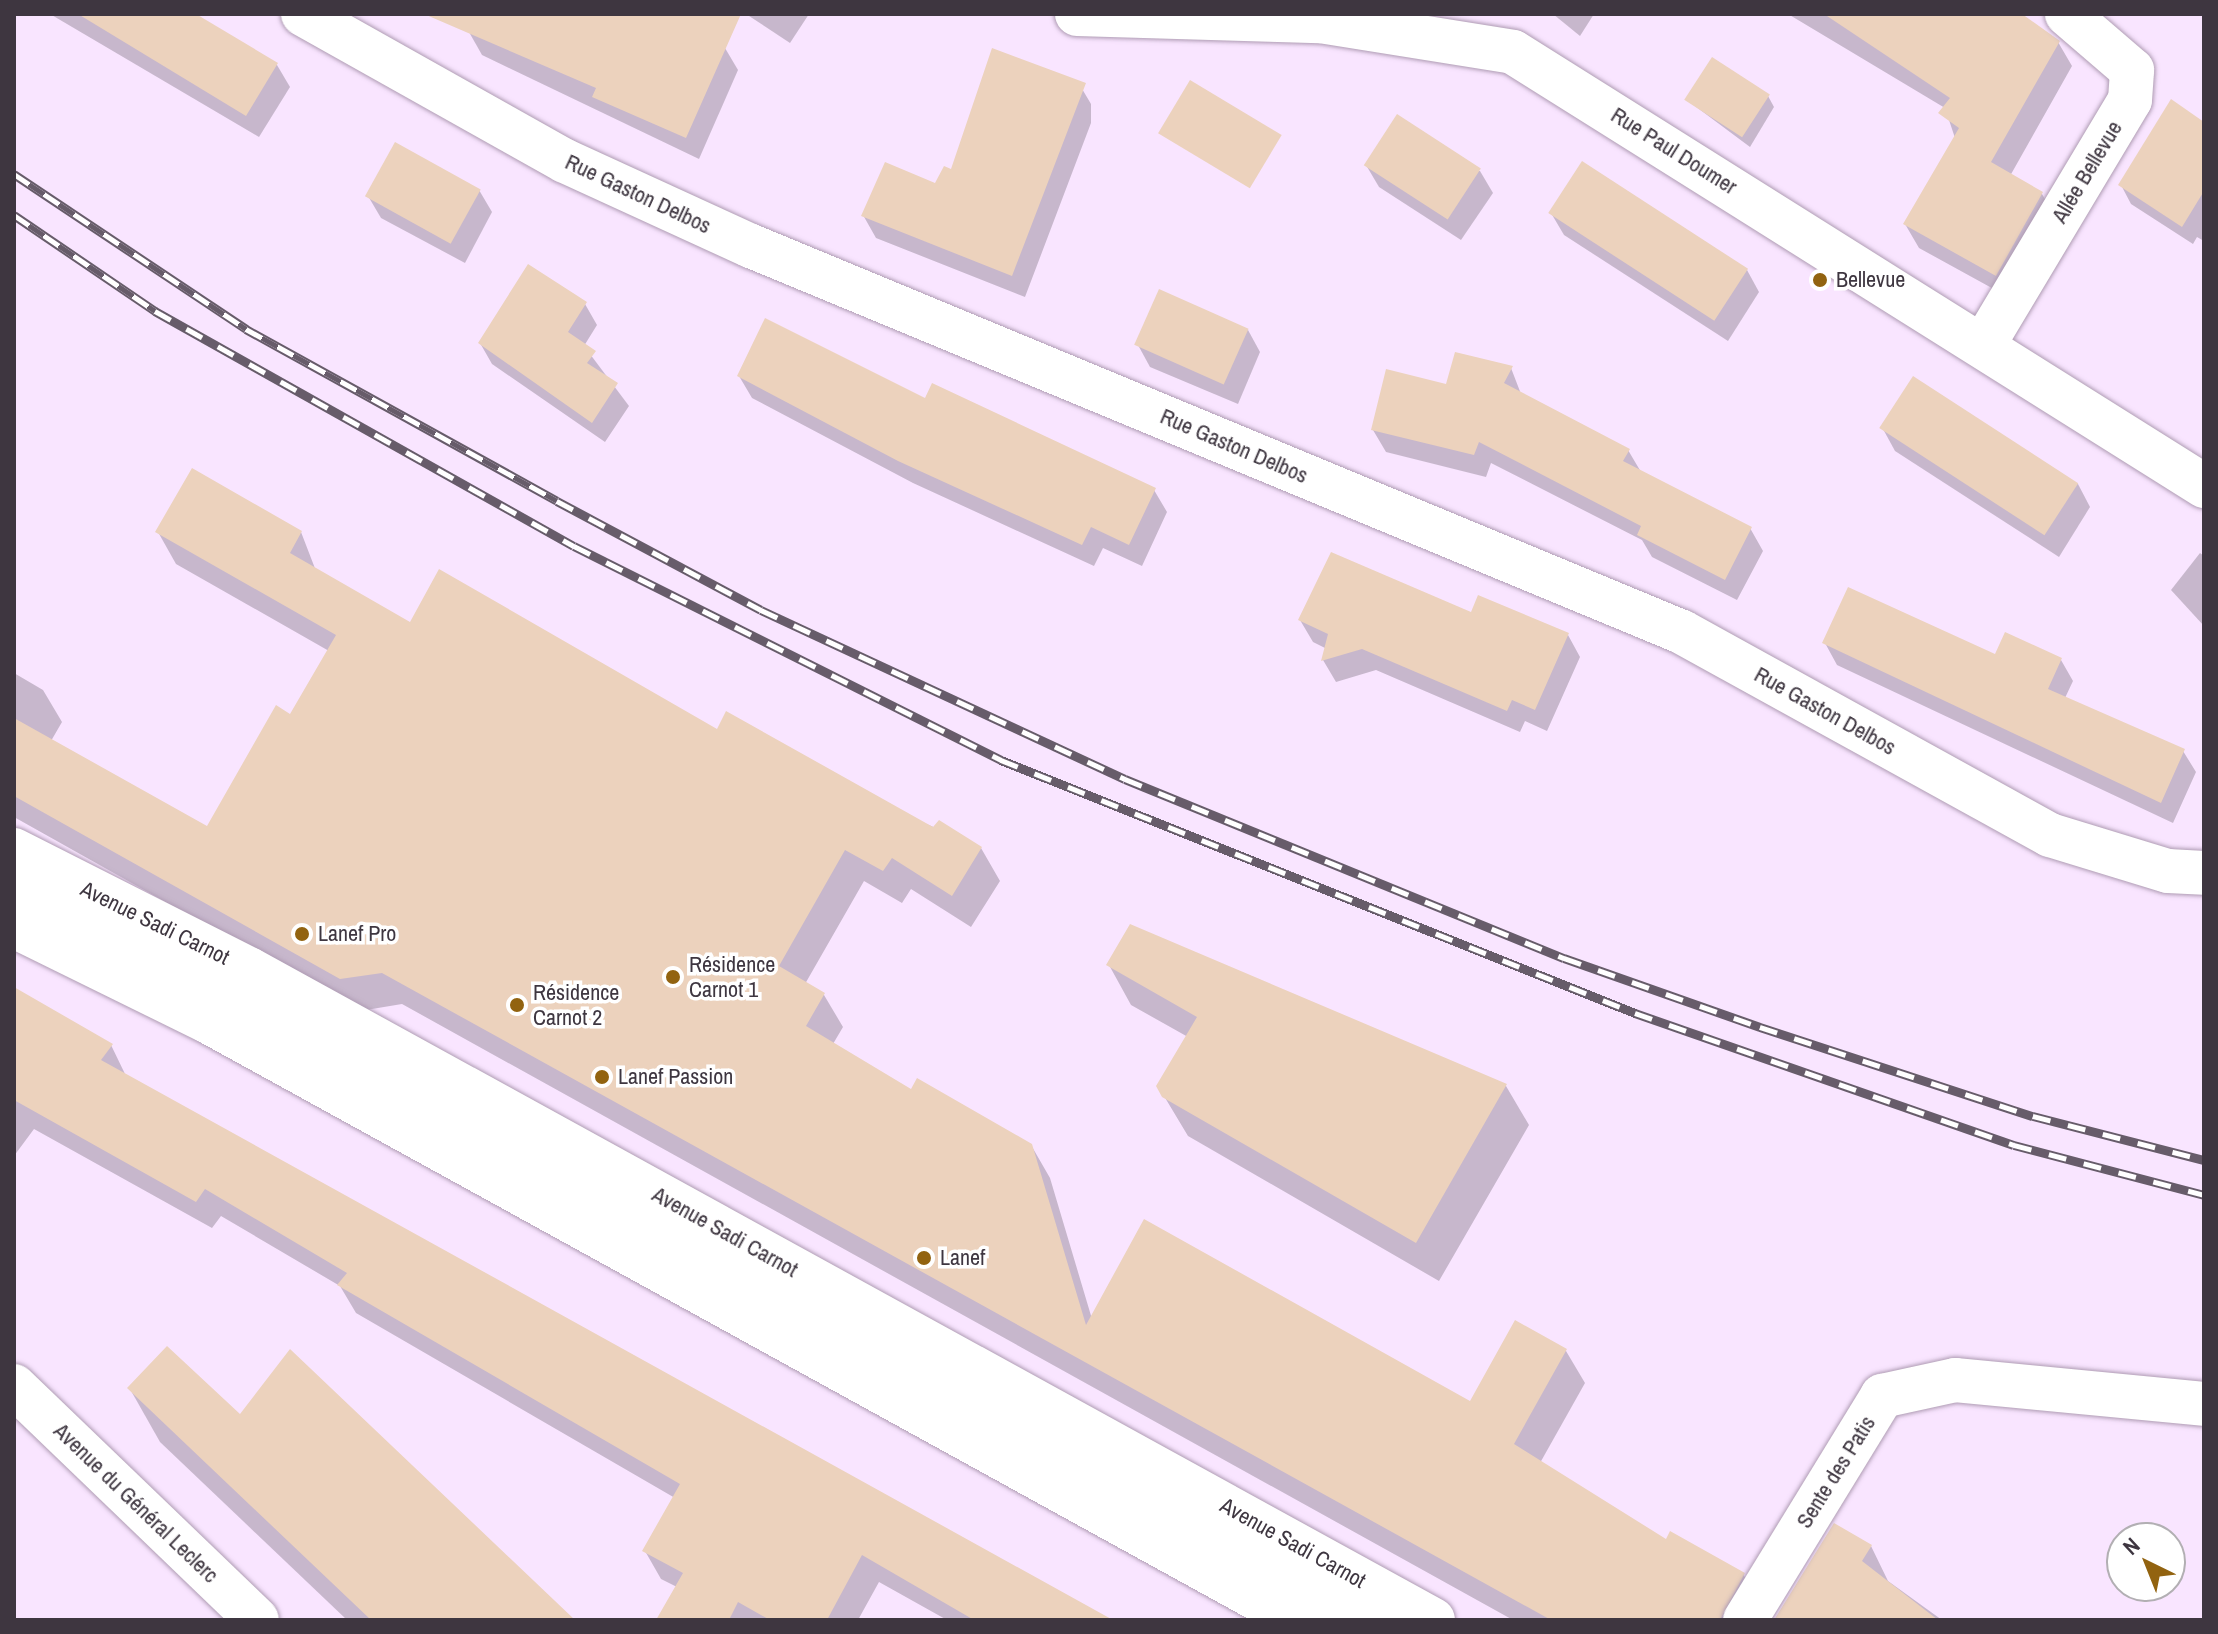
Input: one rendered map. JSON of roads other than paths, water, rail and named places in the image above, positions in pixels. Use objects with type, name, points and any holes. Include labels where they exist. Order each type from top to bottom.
[{"type":"street","name":"Rue Gaston Delbos","points":[[303,14],[565,161],[751,246],[1682,632],[2050,835],[2186,872]]},
{"type":"street","name":"Rue Paul Doumer","points":[[1077,14],[1324,18],[1513,52],[1984,344],[2204,486]]},
{"type":"street","points":[[1472,14],[1513,52]]},
{"type":"street","name":"Allée Bellevue","points":[[1984,344],[2130,100],[2132,70],[2067,14]]},
{"type":"street","name":"Avenue Sadi Carnot","points":[[14,850],[249,969],[1433,1620]]},
{"type":"street","points":[[14,888],[396,1086],[1366,1620]]},
{"type":"street","points":[[14,926],[209,1022],[1296,1620]]},
{"type":"street","name":"Sente des Patis","points":[[1745,1620],[1882,1396],[1955,1380],[2204,1404]]},
{"type":"street","name":"Avenue du Général Leclerc","points":[[14,1386],[257,1620]]},
{"type":"railway","points":[[14,174],[246,329],[557,501],[761,610],[1125,779],[1564,958],[1760,1027],[2033,1116],[2204,1160]]},
{"type":"railway","points":[[14,215],[155,311],[574,546],[1001,760],[1635,1013],[2014,1145],[2204,1195]]},
{"type":"place","name":"Bellevue","points":[[1820,280]]},
{"type":"place","name":"Lanef Pro","points":[[302,934]]},
{"type":"place","name":"Résidence Carnot 1","points":[[673,977]]},
{"type":"place","name":"Résidence Carnot 2","points":[[517,1005]]},
{"type":"place","name":"Lanef Passion","points":[[602,1077]]},
{"type":"place","name":"Lanef","points":[[924,1258]]}]
